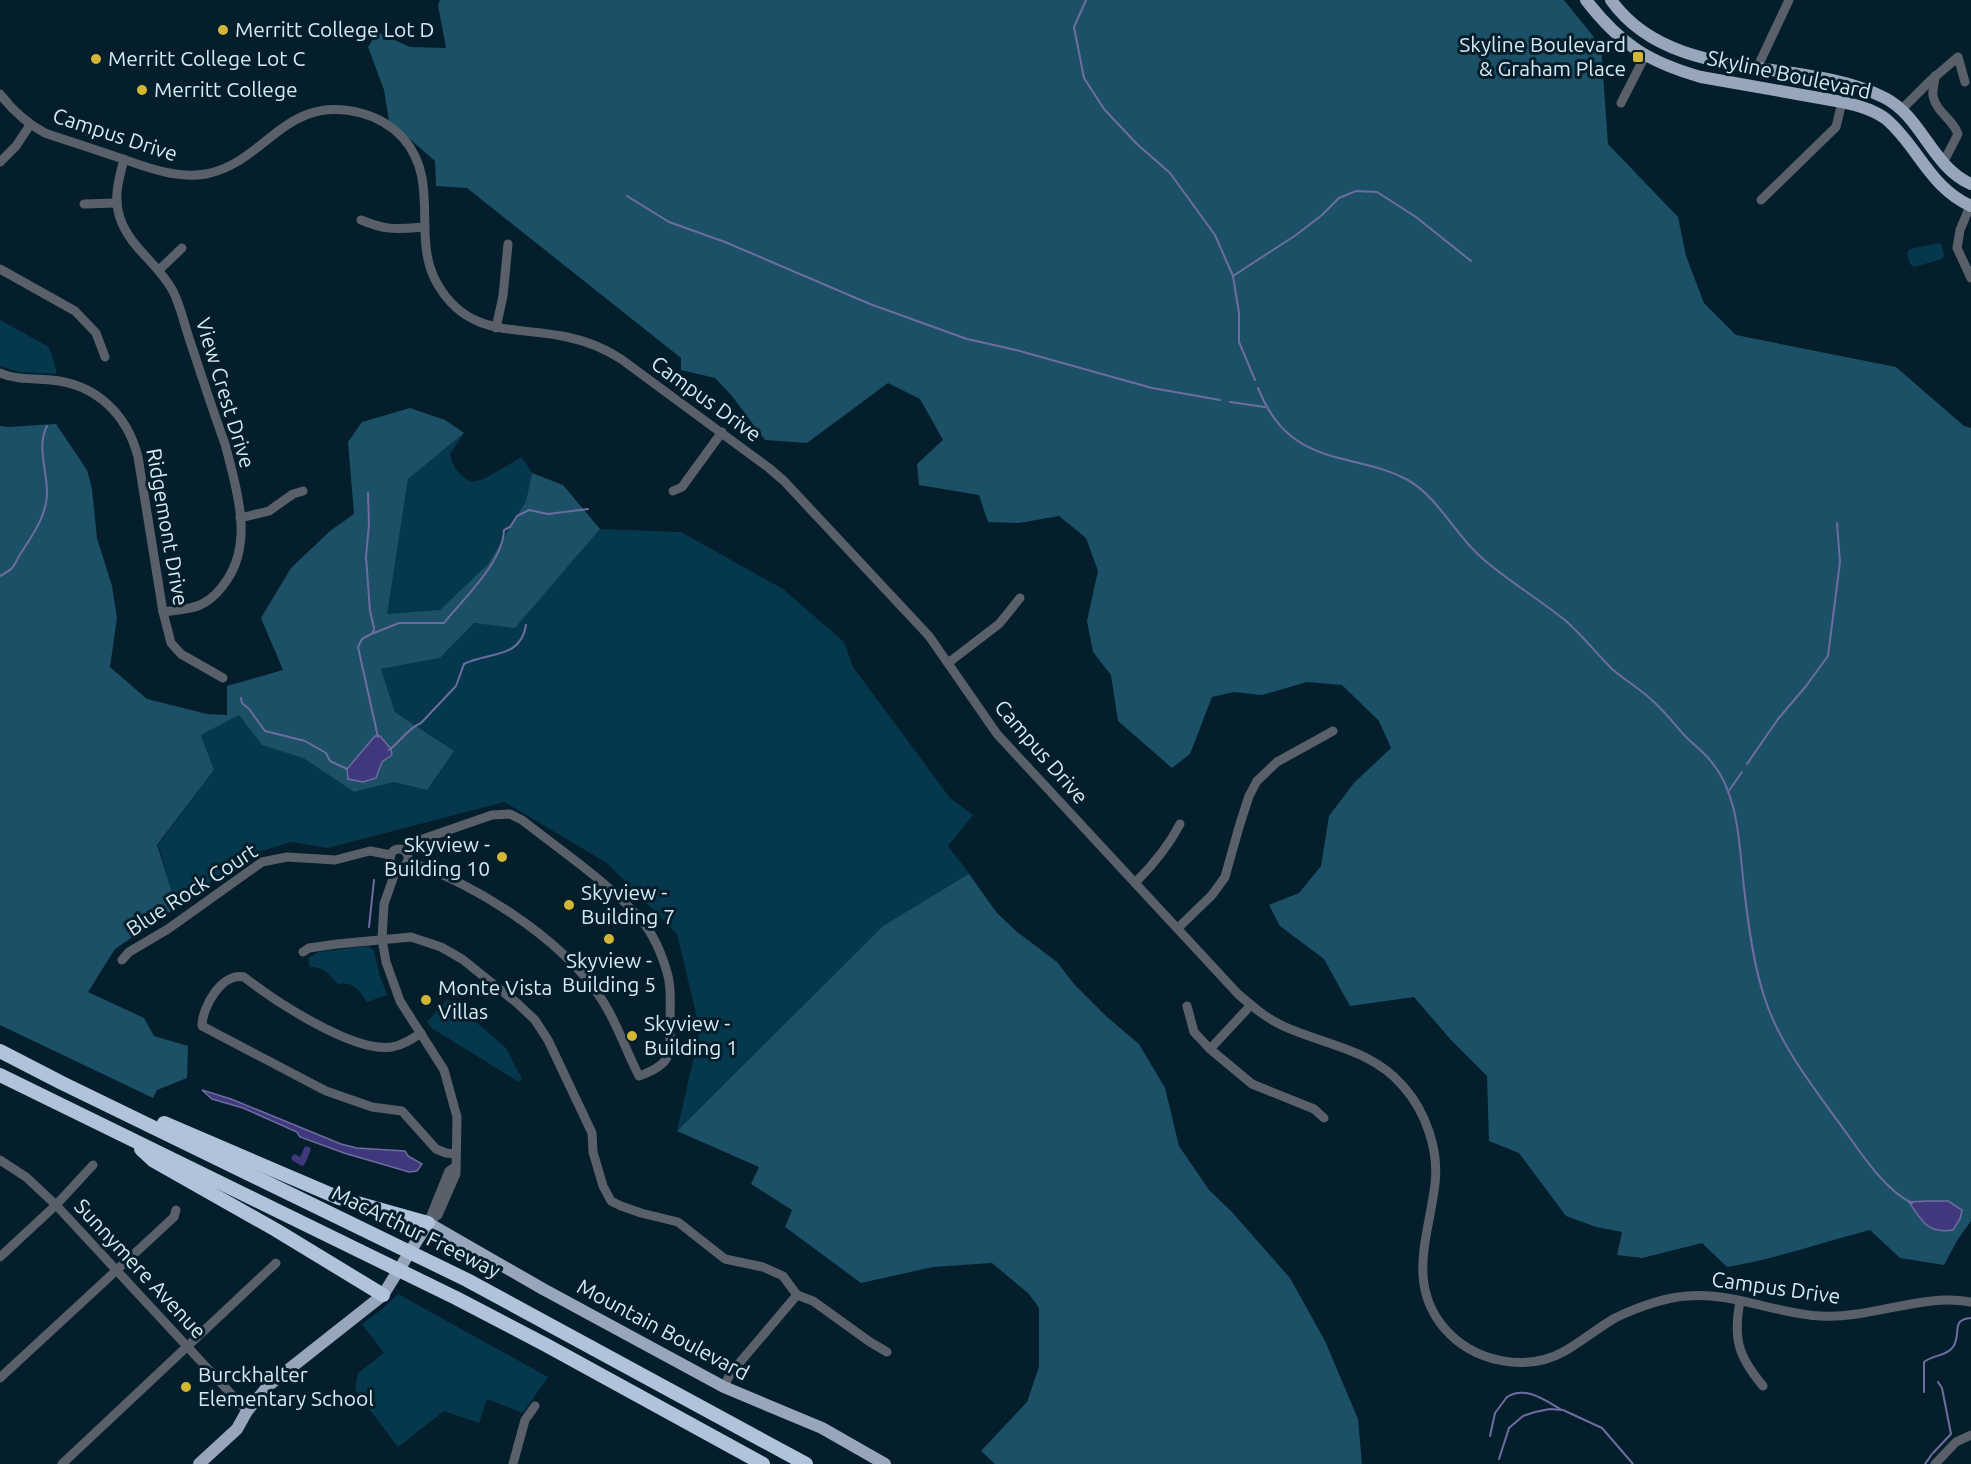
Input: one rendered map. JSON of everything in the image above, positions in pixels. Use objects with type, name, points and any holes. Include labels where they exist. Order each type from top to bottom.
[{"type":"highway","name":"MacArthur Freeway","points":[[0,1051],[428,1260],[556,1327],[806,1464]]},
{"type":"highway","name":"MacArthur Freeway","points":[[3,1077],[415,1277],[546,1345],[763,1464]]},
{"type":"highway","points":[[62,1083],[196,1136],[331,1195],[428,1223]]},
{"type":"highway","points":[[131,1139],[154,1161],[276,1230],[383,1295]]},
{"type":"main road","name":"Skyline Boulevard","points":[[1586,0],[1611,31],[1645,56],[1679,71],[1864,108],[1886,120],[1942,186],[1971,206]]},
{"type":"main road","name":"Skyline Boulevard","points":[[1611,0],[1636,27],[1657,41],[1710,59],[1858,87],[1887,99],[1901,110],[1943,163],[1962,180],[1971,184]]},
{"type":"main road","points":[[199,1464],[237,1428],[247,1411],[269,1385],[383,1295],[428,1223]]},
{"type":"main road","name":"Mountain Boulevard","points":[[428,1223],[543,1289],[724,1387],[822,1428],[885,1464]]},
{"type":"street","points":[[1756,68],[1789,0]]},
{"type":"street","points":[[1621,103],[1645,56]]},
{"type":"street","points":[[1901,110],[1958,57],[1965,82]]},
{"type":"street","points":[[1935,76],[1933,95],[1942,112],[1956,127],[1958,134],[1943,163]]},
{"type":"street","name":"Campus Drive","points":[[0,94],[30,125],[62,139],[180,175],[206,174],[232,165],[285,125],[315,111],[329,109],[361,113],[387,125],[408,144],[423,176],[428,261],[438,285],[456,307],[470,317],[496,328],[565,336],[604,349],[621,358],[784,481],[929,636],[997,734],[1251,1005],[1284,1026],[1331,1041],[1372,1060],[1404,1086],[1425,1122],[1435,1154],[1435,1184],[1422,1258],[1425,1288],[1439,1320],[1456,1340],[1469,1348],[1499,1360],[1514,1363],[1548,1359],[1613,1320],[1644,1305],[1686,1296],[1707,1295],[1798,1313],[1842,1317],[1934,1300],[1971,1302]]},
{"type":"street","points":[[1761,200],[1836,127],[1842,102]]},
{"type":"street","points":[[0,162],[16,146],[30,125]]},
{"type":"street","name":"View Crest Drive","points":[[124,159],[116,203],[130,239],[159,270],[174,292],[225,444],[242,534],[237,561],[222,586],[204,603],[163,612]]},
{"type":"street","points":[[84,204],[116,203]]},
{"type":"street","points":[[1971,206],[1960,230],[1956,248],[1971,278]]},
{"type":"street","points":[[361,220],[380,228],[425,227]]},
{"type":"street","points":[[496,328],[503,296],[508,244]]},
{"type":"street","points":[[159,270],[182,248]]},
{"type":"street","points":[[0,269],[75,311],[96,333],[105,357]]},
{"type":"street","name":"Ridgemont Drive","points":[[0,374],[78,385],[102,399],[117,413],[127,427],[136,449],[163,612],[171,643],[181,654],[223,678]]},
{"type":"street","points":[[673,491],[682,487],[722,432]]},
{"type":"street","points":[[240,518],[269,512],[293,494],[303,491]]},
{"type":"street","points":[[948,663],[999,624],[1020,598]]},
{"type":"street","points":[[1178,928],[1212,895],[1225,877],[1239,826],[1249,796],[1257,781],[1276,762],[1333,731]]},
{"type":"street","points":[[407,856],[396,849],[391,855],[392,863],[397,867],[404,866],[407,856],[417,841],[492,815],[510,814],[522,820],[636,913],[649,931],[661,953],[667,971],[670,995],[670,1050],[666,1061],[658,1069],[639,1076],[619,1031],[598,994],[554,946],[467,885],[407,856]]},
{"type":"street","points":[[1135,883],[1169,845],[1180,824]]},
{"type":"street","name":"Blue Rock Court","points":[[122,960],[129,952],[168,929],[262,862],[287,857],[335,860],[370,851],[391,855]]},
{"type":"street","points":[[397,867],[384,904],[382,939],[392,982],[400,1001],[444,1070],[457,1117],[455,1167],[449,1172],[428,1223]]},
{"type":"street","points":[[303,951],[337,944],[411,938],[441,947],[480,971],[535,1020],[548,1040],[592,1133],[592,1152],[603,1186],[611,1201],[641,1213],[678,1222],[725,1258],[775,1272],[788,1281],[797,1295],[813,1301],[887,1352]]},
{"type":"street","points":[[421,1033],[410,1041],[391,1047],[379,1047],[334,1034],[285,1006],[244,977],[238,976],[231,978],[211,996],[202,1017],[202,1026],[207,1030],[245,1047],[326,1091],[372,1107],[402,1111],[436,1149],[456,1154]]},
{"type":"street","points":[[1210,1049],[1251,1005]]},
{"type":"street","points":[[1187,1006],[1194,1032],[1210,1049],[1252,1084],[1314,1109],[1324,1118]]},
{"type":"street","name":"Sunnymere Avenue","points":[[0,1160],[26,1177],[56,1205],[247,1411]]},
{"type":"street","points":[[0,1257],[56,1205],[93,1165]]},
{"type":"street","points":[[0,1378],[174,1217],[176,1210]]},
{"type":"street","points":[[62,1464],[276,1263]]},
{"type":"street","points":[[724,1387],[730,1374],[797,1295]]},
{"type":"street","points":[[1740,1301],[1737,1319],[1739,1351],[1763,1386]]},
{"type":"street","points":[[513,1464],[525,1420],[535,1406]]},
{"type":"street","points":[[1935,1464],[1956,1442],[1971,1435]]},
{"type":"shaded area","points":[[440,0],[1564,0],[1601,46],[1608,144],[1678,217],[1686,256],[1704,303],[1736,335],[1896,367],[1964,426],[1971,428],[1971,1221],[1944,1265],[1900,1258],[1870,1230],[1781,1255],[1727,1267],[1702,1243],[1642,1258],[1617,1255],[1622,1232],[1596,1227],[1566,1216],[1519,1153],[1489,1141],[1487,1076],[1451,1040],[1414,997],[1350,1006],[1324,959],[1280,926],[1269,905],[1299,893],[1321,866],[1329,816],[1354,783],[1391,748],[1379,721],[1342,685],[1307,682],[1262,695],[1234,692],[1212,697],[1190,754],[1172,768],[1118,721],[1111,675],[1093,652],[1087,621],[1098,571],[1086,538],[1059,516],[1019,523],[988,522],[979,495],[919,485],[917,464],[943,440],[920,399],[888,383],[807,443],[765,440],[732,396],[715,378],[681,370],[681,358],[467,188],[436,186],[435,161],[389,121],[384,90],[368,47],[377,32],[410,47],[446,48],[438,5]]},
{"type":"shaded area","points":[[1939,243],[1942,245],[1944,256],[1942,259],[1914,267],[1910,264],[1907,252],[1910,249]]},
{"type":"shaded area","points":[[0,320],[49,347],[56,374],[19,372],[0,366]]},
{"type":"shaded area","points":[[410,408],[445,420],[464,433],[408,479],[387,614],[440,610],[488,564],[526,501],[532,473],[563,485],[600,529],[515,628],[474,623],[440,658],[381,669],[395,712],[454,751],[427,790],[394,782],[354,792],[303,758],[262,745],[239,715],[201,735],[214,770],[157,845],[177,907],[115,949],[88,992],[144,1018],[154,1036],[188,1046],[187,1078],[157,1090],[153,1098],[0,1025],[0,426],[56,424],[87,470],[92,489],[97,538],[112,586],[117,618],[110,667],[147,699],[207,714],[227,715],[227,686],[283,670],[261,618],[291,568],[330,531],[354,514],[348,442],[362,422]]},
{"type":"shaded area","points":[[464,433],[450,454],[460,474],[471,482],[484,479],[522,457],[532,473],[526,501],[488,564],[440,611],[386,614],[408,479]]},
{"type":"shaded area","points":[[600,529],[681,532],[783,589],[844,642],[853,667],[950,798],[973,815],[948,846],[971,876],[883,926],[677,1131],[700,1030],[677,934],[607,863],[504,802],[328,848],[291,842],[245,856],[177,907],[158,845],[214,770],[201,735],[239,715],[262,744],[303,758],[354,792],[394,782],[454,751],[395,712],[381,669],[440,658],[474,623],[515,627]]},
{"type":"shaded area","points":[[375,736],[380,736],[391,749],[392,755],[382,762],[376,778],[363,782],[348,779],[347,769]]},
{"type":"shaded area","points":[[969,874],[997,913],[1016,931],[1057,962],[1074,984],[1107,1017],[1139,1044],[1165,1088],[1179,1146],[1209,1190],[1231,1211],[1290,1278],[1325,1341],[1358,1419],[1362,1464],[995,1464],[981,1451],[1027,1402],[1039,1367],[1039,1308],[1029,1294],[992,1263],[933,1267],[861,1283],[785,1227],[792,1210],[751,1184],[759,1167],[677,1131],[883,926]]},
{"type":"shaded area","points":[[368,946],[374,951],[387,995],[367,1002],[359,990],[352,985],[338,984],[323,970],[310,967],[308,958],[319,952]]},
{"type":"shaded area","points":[[447,1000],[454,1003],[506,1048],[522,1079],[519,1082],[433,1029],[427,1022]]},
{"type":"shaded area","points":[[202,1090],[231,1099],[341,1144],[357,1148],[405,1151],[408,1156],[422,1164],[417,1171],[409,1172],[344,1153],[300,1137],[297,1132],[243,1108],[212,1099]]},
{"type":"shaded area","points":[[1948,1201],[1962,1210],[1960,1219],[1953,1230],[1937,1230],[1926,1225],[1909,1202]]},
{"type":"shaded area","points":[[398,1294],[548,1377],[523,1413],[487,1399],[479,1423],[444,1411],[398,1447],[355,1390],[358,1373],[384,1353],[362,1324]]},
{"type":"waterway","points":[[1086,0],[1074,27],[1084,78],[1104,109],[1137,144],[1170,173],[1215,235],[1233,276],[1239,313],[1239,342],[1255,380]]},
{"type":"waterway","points":[[1233,276],[1296,235],[1339,198],[1356,191],[1377,192],[1416,217],[1471,261]]},
{"type":"waterway","points":[[627,196],[669,222],[725,242],[870,304],[967,339],[1016,350],[1152,388],[1220,400]]},
{"type":"waterway","points":[[1258,388],[1272,415],[1290,436],[1301,443],[1327,455],[1390,472],[1417,486],[1437,505],[1482,558],[1566,621],[1612,669],[1659,707],[1709,759],[1719,773],[1733,806],[1752,948],[1761,987],[1772,1017],[1800,1068],[1867,1161],[1893,1190],[1912,1203]]},
{"type":"waterway","points":[[1230,402],[1265,407]]},
{"type":"waterway","points":[[0,576],[14,565],[42,517],[47,495],[42,442],[47,426]]},
{"type":"waterway","points":[[368,493],[369,524],[366,557],[370,611],[374,628],[373,633],[362,639],[358,647],[378,737]]},
{"type":"waterway","points":[[374,633],[399,623],[444,623],[490,567],[502,542],[504,530],[510,527],[517,516],[529,510],[548,514],[588,509]]},
{"type":"waterway","points":[[1747,764],[1778,719],[1828,656],[1840,562],[1837,523]]},
{"type":"waterway","points":[[389,750],[412,728],[421,723],[456,686],[464,664],[511,649],[518,644],[526,625]]},
{"type":"waterway","points":[[241,698],[242,703],[265,731],[305,741],[326,753],[330,761],[347,769]]},
{"type":"waterway","points":[[1728,792],[1742,772]]},
{"type":"waterway","points":[[369,927],[374,880]]},
{"type":"waterway","points":[[295,1158],[302,1162],[307,1150]]},
{"type":"waterway","points":[[1924,1392],[1924,1362],[1950,1350],[1955,1342],[1958,1324],[1971,1318]]},
{"type":"waterway","points":[[1933,1453],[1951,1434],[1942,1388],[1938,1382]]},
{"type":"waterway","points":[[1507,1397],[1529,1393],[1562,1410]]},
{"type":"waterway","points":[[1490,1436],[1495,1413],[1507,1397]]},
{"type":"waterway","points":[[1509,1428],[1523,1416],[1550,1409],[1563,1410],[1602,1428],[1633,1464]]},
{"type":"waterway","points":[[1499,1459],[1509,1428]]},
{"type":"waterway","points":[[1925,1464],[1932,1454]]},
{"type":"place","name":"Merritt College Lot D","points":[[223,30]]},
{"type":"place","name":"Skyline Boulevard & Graham Place","points":[[1638,57]]},
{"type":"place","name":"Merritt College Lot C","points":[[96,59]]},
{"type":"place","name":"Merritt College","points":[[142,90]]},
{"type":"place","name":"Skyview - Building 10","points":[[502,857]]},
{"type":"place","name":"Skyview - Building 7","points":[[569,905]]},
{"type":"place","name":"Skyview - Building 5","points":[[609,939]]},
{"type":"place","name":"Monte Vista Villas","points":[[426,1000]]},
{"type":"place","name":"Skyview - Building 1","points":[[632,1036]]},
{"type":"place","name":"Burckhalter Elementary School","points":[[186,1387]]}]
